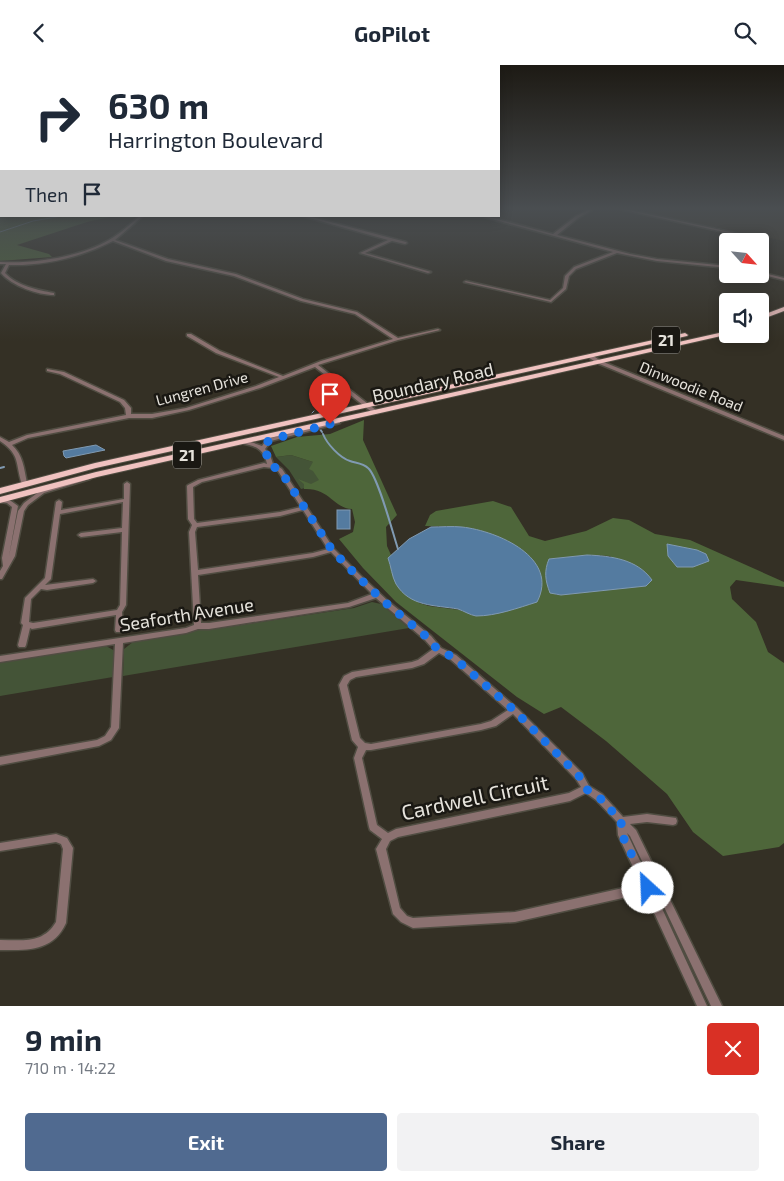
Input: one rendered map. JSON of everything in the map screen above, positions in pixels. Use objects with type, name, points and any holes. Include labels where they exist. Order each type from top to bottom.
[{"type":"highway","points":[[769,314],[784,309]]},
{"type":"highway","points":[[769,322],[784,317]]},
{"type":"highway","name":"Boundary Road","points":[[0,500],[96,475],[354,417],[372,409],[590,356],[719,328]]},
{"type":"highway","name":"Boundary Road","points":[[0,491],[24,483],[719,335]]},
{"type":"street","points":[[0,263],[8,265],[78,253]]},
{"type":"street","points":[[148,253],[167,260],[235,275],[302,300],[356,313],[397,339]]},
{"type":"street","points":[[362,253],[429,272]]},
{"type":"street","points":[[466,281],[550,301],[565,288],[567,276],[575,268],[615,253]]},
{"type":"street","points":[[622,253],[657,260],[719,266]]},
{"type":"street","points":[[8,265],[3,273],[7,278],[44,293],[52,294]]},
{"type":"street","points":[[769,275],[784,279]]},
{"type":"street","name":"Lungren Drive","points":[[9,444],[27,437],[129,416],[152,416],[187,409],[258,387],[315,365],[397,339],[438,330]]},
{"type":"street","points":[[189,335],[218,352],[282,377]]},
{"type":"street","name":"Dinwoodie Road","points":[[590,356],[598,362],[784,439]]},
{"type":"street","points":[[315,365],[372,409]]},
{"type":"street","points":[[49,370],[62,373],[122,401],[128,408],[129,416]]},
{"type":"street","points":[[263,448],[269,440],[354,417]]},
{"type":"street","points":[[0,439],[9,444],[19,454],[24,483]]},
{"type":"street","points":[[243,442],[254,443],[263,448],[270,465]]},
{"type":"street","points":[[198,626],[192,532],[195,525],[192,519],[190,486],[193,483],[270,465],[280,470],[332,550],[377,595],[428,638],[438,650],[453,657],[514,710],[579,776],[586,789],[599,797],[634,833],[717,1006]]},
{"type":"street","points":[[0,577],[12,557],[21,511],[31,499],[42,493],[96,475]]},
{"type":"street","points":[[119,631],[119,612],[123,605],[127,484]]},
{"type":"street","points":[[0,500],[9,501],[15,506],[5,558],[6,565]]},
{"type":"street","points":[[59,512],[126,501]]},
{"type":"street","points":[[22,645],[28,625],[25,623],[28,598],[48,579],[60,502]]},
{"type":"street","points":[[195,525],[280,514],[304,507]]},
{"type":"street","points":[[81,535],[125,530]]},
{"type":"street","points":[[194,573],[313,555],[332,550]]},
{"type":"street","points":[[40,587],[47,588],[93,581]]},
{"type":"street","name":"Seaforth Avenue","points":[[0,659],[186,630],[198,626],[349,605],[377,595]]},
{"type":"street","points":[[28,625],[32,626],[119,612]]},
{"type":"street","points":[[0,761],[99,743],[108,738],[115,728],[119,641]]},
{"type":"street","points":[[438,650],[412,665],[355,674],[347,678],[343,685],[356,740],[363,746],[371,747],[481,727],[493,724],[514,710]]},
{"type":"street","points":[[363,746],[358,758],[373,827],[387,838]]},
{"type":"street","name":"Cardwell Circuit","points":[[586,789],[570,797],[396,833],[387,838],[381,849],[396,911],[404,919],[413,923],[515,917],[659,885]]},
{"type":"street","points":[[621,821],[647,818],[673,821]]},
{"type":"street","points":[[621,821],[622,835],[702,1006]]},
{"type":"street","points":[[0,847],[56,838],[64,841],[68,848],[61,923],[57,932],[42,943],[0,945]]},
{"type":"green space","points":[[0,253],[45,253],[52,257],[0,261]]},
{"type":"green space","points":[[364,420],[363,440],[397,515],[386,527],[387,546],[391,555],[388,558],[419,603],[460,610],[475,616],[495,536],[463,527],[425,526],[430,515],[436,511],[493,501],[511,507],[529,536],[545,541],[586,531],[613,518],[629,520],[655,534],[690,540],[784,582],[784,587],[736,580],[730,587],[732,599],[756,622],[768,652],[784,663],[784,843],[779,847],[723,856],[693,832],[667,794],[606,741],[561,707],[544,714],[517,697],[396,602],[363,568],[339,539],[353,532],[355,522],[352,509],[340,505],[320,492],[304,489],[304,484],[298,479],[311,484],[319,480],[313,471],[309,469],[313,462],[291,455],[276,457],[271,446],[297,437],[330,434]],"holes":[[[587,555],[610,556],[645,586],[556,595],[549,559]]]},
{"type":"green space","points":[[291,455],[313,462],[323,484],[301,489],[289,470],[276,457]]},
{"type":"green space","points":[[372,602],[381,604],[409,628],[123,676],[124,649],[133,642],[186,634],[199,629],[208,630],[354,608]]},
{"type":"green space","points":[[106,646],[115,651],[113,677],[0,696],[0,663]]},
{"type":"water","points":[[96,445],[105,450],[66,458],[64,456],[63,451]]},
{"type":"water","points":[[337,510],[350,510],[350,529],[337,529]]},
{"type":"water","points":[[431,527],[458,527],[477,530],[492,534],[522,549],[533,560],[540,572],[542,586],[537,602],[499,613],[476,616],[458,609],[424,604],[408,597],[396,584],[388,558],[409,539]]},
{"type":"water","points":[[667,544],[697,550],[706,554],[709,561],[693,567],[677,567],[668,556]]},
{"type":"water","points":[[587,555],[605,556],[631,563],[639,567],[652,580],[646,586],[561,595],[550,593],[546,576],[549,559]]},
{"type":"waterway","points":[[323,434],[338,454],[364,465],[372,473],[381,493],[398,549]]},
{"type":"waterway","points":[[0,468],[4,467]]},
{"type":"route","points":[[330,424],[265,442],[263,448],[270,465],[280,470],[332,550],[358,577],[428,638],[438,650],[450,654],[514,710],[579,776],[586,789],[599,797],[621,821],[622,835],[648,888]]}]
